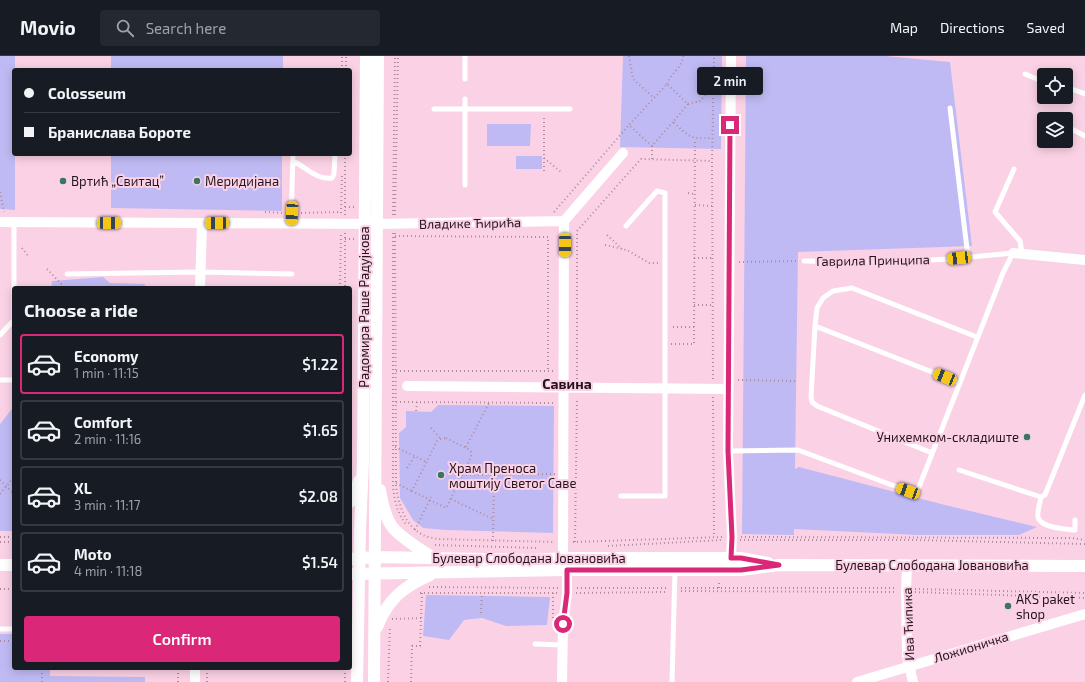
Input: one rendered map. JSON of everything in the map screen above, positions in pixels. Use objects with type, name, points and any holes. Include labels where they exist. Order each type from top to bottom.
[{"type":"street","name":"Радомира Раше Радујкова","points":[[357,682],[358,633],[355,559],[360,530],[363,468],[366,56]]},
{"type":"street","name":"Радомира Раше Радујкова","points":[[374,682],[378,56]]},
{"type":"street","points":[[730,56],[728,451],[732,537],[731,558]]},
{"type":"street","points":[[563,558],[565,387],[564,221],[623,153]]},
{"type":"street","name":"Владике Ћирића","points":[[0,222],[394,224],[564,221]]},
{"type":"street","points":[[200,286],[202,224]]},
{"type":"street","name":"Гаврила Принципа","points":[[1018,253],[1085,260]]},
{"type":"street","points":[[407,386],[713,389],[728,385]]},
{"type":"street","points":[[352,498],[363,468]]},
{"type":"street","points":[[376,468],[381,497],[392,527],[433,558]]},
{"type":"street","name":"Булевар Слободана Јовановића","points":[[355,559],[375,557],[534,560],[563,558],[741,558],[779,565]]},
{"type":"street","points":[[0,565],[12,565]]},
{"type":"street","name":"Булевар Слободана Јовановића","points":[[355,574],[567,570],[741,570],[779,565],[1085,566]]},
{"type":"street","name":"Ива Ћипика","points":[[907,565],[907,656],[913,682]]},
{"type":"street","points":[[562,682],[563,624],[567,588],[567,570]]},
{"type":"street","points":[[375,632],[382,613],[394,597],[413,582],[435,573]]},
{"type":"street","name":"Ложионичка","points":[[857,682],[1085,614]]},
{"type":"street","points":[[352,622],[358,633]]},
{"type":"street","points":[[195,670],[195,682]]},
{"type":"lane","points":[[465,56],[465,79]]},
{"type":"lane","points":[[1025,74],[1037,79]]},
{"type":"lane","points":[[1073,90],[1085,94]]},
{"type":"lane","points":[[464,99],[465,185]]},
{"type":"lane","points":[[950,108],[968,257]]},
{"type":"lane","points":[[434,109],[570,109]]},
{"type":"lane","points":[[1073,130],[1085,136]]},
{"type":"lane","points":[[291,223],[293,156]]},
{"type":"lane","points":[[293,161],[304,166],[313,175],[324,179],[332,178],[334,174],[335,156]]},
{"type":"lane","points":[[728,451],[798,450],[914,492],[919,487],[1003,273],[1018,253],[1020,241],[995,212],[1014,169]]},
{"type":"lane","points":[[621,496],[665,496],[666,193],[657,191],[626,226]]},
{"type":"lane","points":[[14,222],[14,286]]},
{"type":"lane","name":"Гаврила Принципа","points":[[804,261],[891,262],[1018,253]]},
{"type":"lane","points":[[67,274],[201,272],[292,274]]},
{"type":"lane","points":[[932,453],[817,406],[812,402],[811,397],[817,308],[823,298],[832,291],[852,288],[978,337]]},
{"type":"lane","points":[[0,335],[12,323]]},
{"type":"lane","points":[[815,326],[960,383]]},
{"type":"lane","points":[[0,380],[12,380]]},
{"type":"lane","points":[[1075,520],[1075,530],[1046,526],[1040,522],[1038,514],[1041,497],[1045,495],[1085,395]]},
{"type":"lane","points":[[959,470],[1041,497]]},
{"type":"lane","points":[[672,682],[675,570]]},
{"type":"lane","points":[[0,629],[12,629]]},
{"type":"lane","points":[[535,644],[563,645]]},
{"type":"path","points":[[342,56],[342,68]]},
{"type":"path","points":[[346,56],[346,68]]},
{"type":"path","points":[[396,56],[393,488],[396,505],[401,518],[406,524],[399,533]]},
{"type":"path","points":[[629,56],[633,79],[654,98]]},
{"type":"path","points":[[554,212],[576,185],[666,84],[668,79],[683,61],[683,56]]},
{"type":"path","points":[[714,56],[712,161],[714,537]]},
{"type":"path","points":[[666,84],[688,104]]},
{"type":"path","points":[[652,159],[652,146],[688,104],[699,102],[714,87]]},
{"type":"path","points":[[544,109],[544,171]]},
{"type":"path","points":[[673,122],[695,139],[713,138]]},
{"type":"path","points":[[629,125],[652,146]]},
{"type":"path","points":[[665,344],[694,344],[695,139]]},
{"type":"path","points":[[342,156],[345,286]]},
{"type":"path","points":[[340,286],[345,156]]},
{"type":"path","points":[[544,158],[561,172]]},
{"type":"path","points":[[575,542],[577,231],[641,159],[712,161]]},
{"type":"path","points":[[0,192],[4,212]]},
{"type":"path","points":[[688,194],[695,194]]},
{"type":"path","points":[[695,205],[713,206]]},
{"type":"path","points":[[394,224],[396,483],[399,504],[404,516],[415,530],[423,536],[438,539],[563,542],[714,537],[1072,538],[1085,540]]},
{"type":"path","points":[[607,235],[623,250]]},
{"type":"path","points":[[395,236],[548,237],[548,371]]},
{"type":"path","points":[[605,245],[627,250],[649,263],[665,264]]},
{"type":"path","points":[[694,258],[713,258]]},
{"type":"path","points":[[729,262],[804,261]]},
{"type":"path","points":[[47,269],[63,286]]},
{"type":"path","points":[[694,305],[713,305]]},
{"type":"path","points":[[665,327],[694,327]]},
{"type":"path","points":[[396,371],[577,371]]},
{"type":"path","points":[[728,385],[796,381]]},
{"type":"path","points":[[396,402],[577,404]]},
{"type":"path","points":[[416,411],[417,402]]},
{"type":"path","points":[[466,447],[490,402]]},
{"type":"path","points":[[396,483],[430,498],[446,508],[471,457],[471,452],[466,447],[446,438],[441,438],[431,428]]},
{"type":"path","points":[[412,491],[437,441],[441,438]]},
{"type":"path","points":[[395,447],[427,462]]},
{"type":"path","points":[[407,468],[415,456]]},
{"type":"path","points":[[462,475],[564,474]]},
{"type":"path","points":[[493,541],[494,475]]},
{"type":"path","points":[[0,480],[12,492]]},
{"type":"path","points":[[0,494],[12,480]]},
{"type":"path","points":[[415,530],[430,498]]},
{"type":"path","points":[[451,499],[493,519]]},
{"type":"path","points":[[0,537],[12,537]]},
{"type":"path","points":[[0,542],[12,542]]},
{"type":"path","points":[[422,587],[906,590],[1085,593]]},
{"type":"path","points":[[0,589],[12,589]]},
{"type":"path","points":[[906,590],[1085,598]]},
{"type":"path","points":[[415,594],[431,592]]},
{"type":"path","points":[[411,682],[412,646],[420,646],[422,593]]},
{"type":"path","points":[[481,613],[482,593]]},
{"type":"path","points":[[388,682],[389,629],[394,615]]},
{"type":"path","points":[[392,619],[421,618]]},
{"type":"path","points":[[0,641],[12,641]]},
{"type":"path","points":[[42,670],[42,682]]},
{"type":"path","points":[[178,670],[178,682]]},
{"type":"path","points":[[207,670],[207,682]]},
{"type":"path","points":[[345,670],[345,682]]},
{"type":"shaded area","points":[[0,56],[15,56],[15,68],[12,68],[12,156],[15,156],[15,210],[0,209]]},
{"type":"shaded area","points":[[111,56],[283,56],[283,68],[111,68]]},
{"type":"shaded area","points":[[623,56],[722,56],[721,149],[620,147]]},
{"type":"shaded area","points":[[746,56],[885,56],[950,62],[972,246],[798,252],[795,469],[799,467],[1037,527],[1019,535],[917,535],[794,529],[794,535],[742,534]]},
{"type":"shaded area","points":[[487,124],[531,124],[530,146],[487,146]]},
{"type":"shaded area","name":"Меридијана","points":[[111,156],[282,156],[282,211],[111,208]]},
{"type":"shaded area","points":[[516,156],[542,156],[542,169],[516,169]]},
{"type":"shaded area","points":[[103,277],[110,283],[145,284],[144,286],[51,286],[52,281]]},
{"type":"shaded area","points":[[438,405],[554,406],[553,533],[423,528],[413,520],[400,498],[399,433],[406,427],[406,411],[431,412]]},
{"type":"shaded area","points":[[12,409],[12,531],[0,531],[0,424]]},
{"type":"shaded area","points":[[426,595],[550,597],[547,625],[506,626],[482,618],[464,620],[449,640],[423,636]]},
{"type":"shaded area","points":[[0,634],[12,634],[12,670],[50,670],[50,676],[145,677],[145,682],[0,682]]},
{"type":"place","name":"Вртић „Свитац”","points":[[63,181]]},
{"type":"place","name":"Меридијана","points":[[197,181]]},
{"type":"place","name":"Унихемком-складиште","points":[[1027,437]]},
{"type":"place","name":"Храм Преноса моштију Светог Саве","points":[[441,475]]},
{"type":"place","name":"AKS paket shop","points":[[1008,606]]},
{"type":"district","name":"Савина","points":[[567,384]]},
{"type":"route","points":[[563,624],[567,593],[567,570],[741,570],[779,565],[741,558],[731,558],[732,537],[728,451],[730,125]]}]
